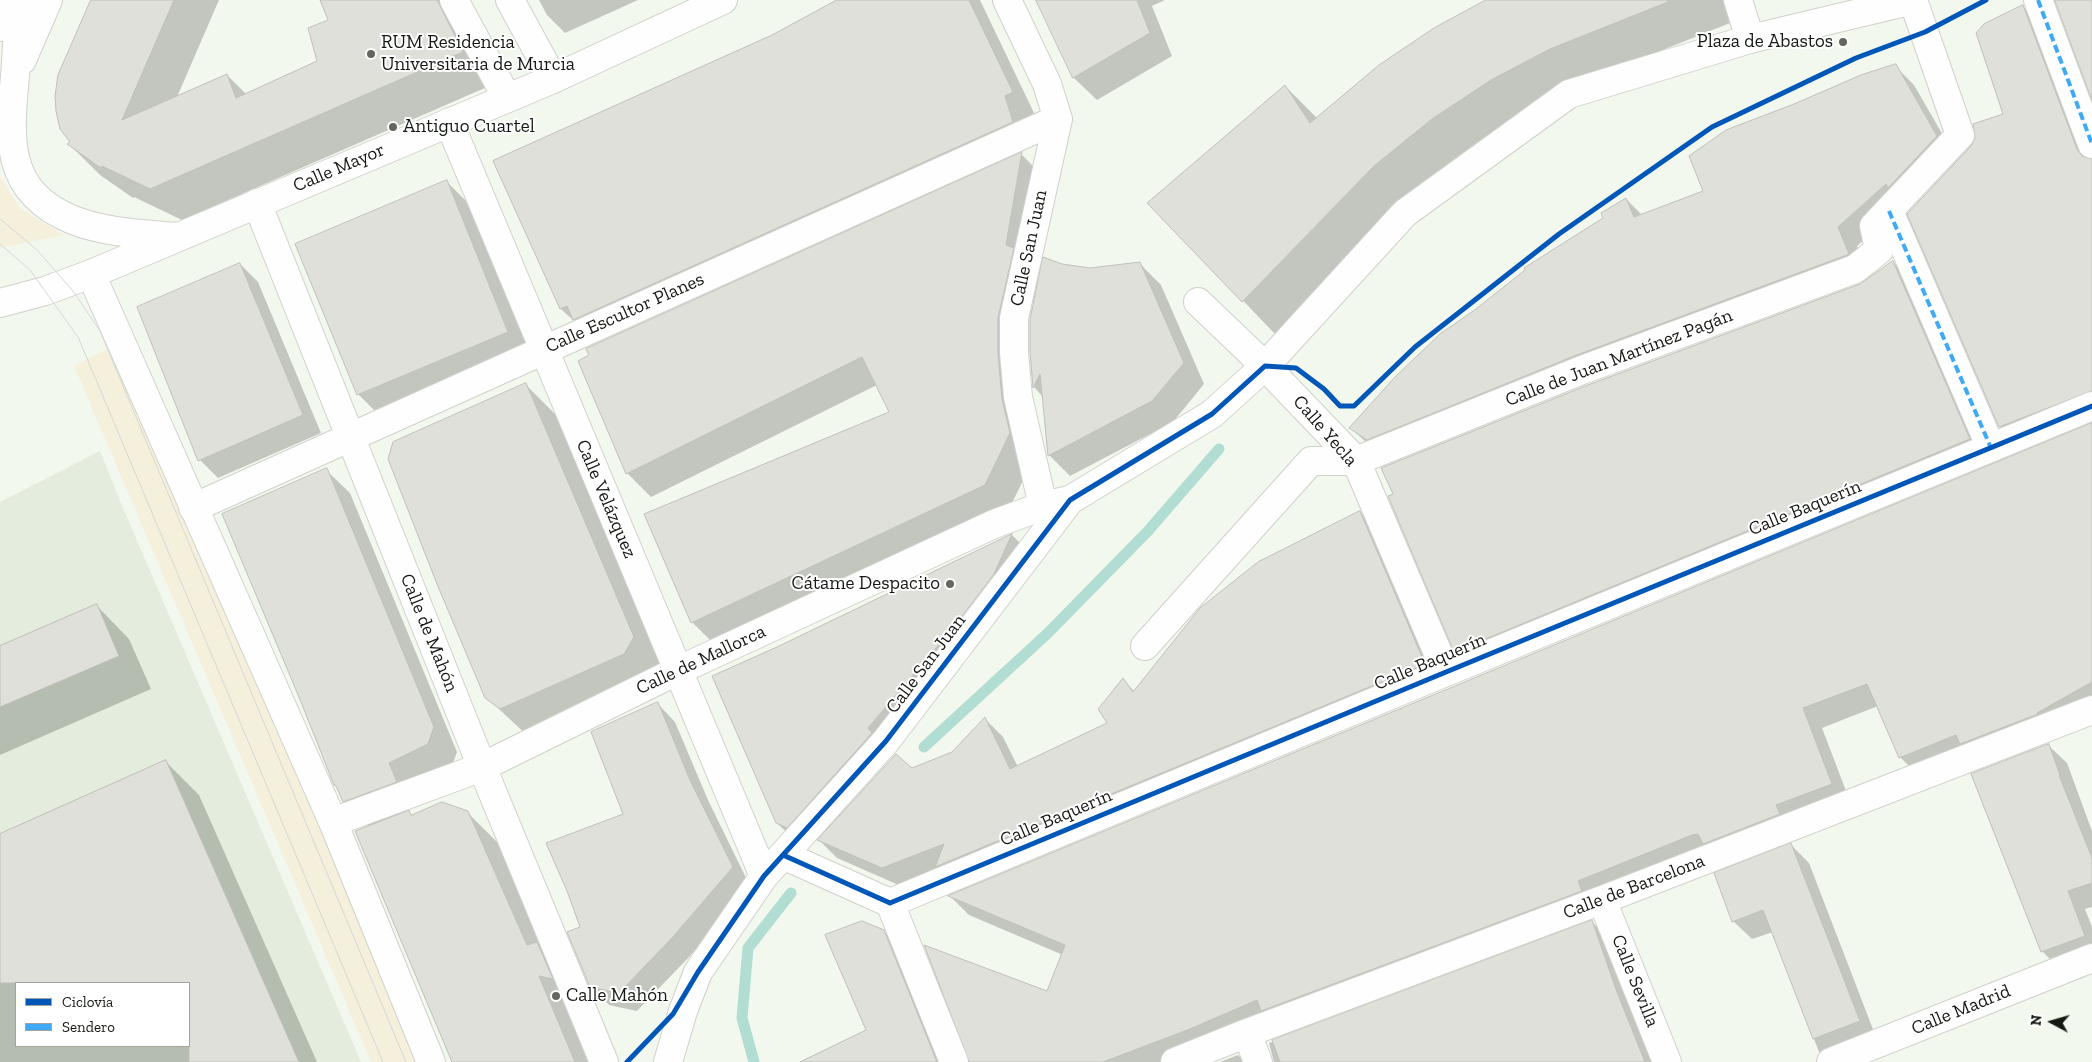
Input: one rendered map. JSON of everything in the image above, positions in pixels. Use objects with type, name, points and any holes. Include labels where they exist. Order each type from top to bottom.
[{"type":"street","points":[[0,27],[12,0]]},
{"type":"street","points":[[19,0],[11,111],[11,142],[18,168],[28,188],[48,206],[73,220],[98,227],[178,237]]},
{"type":"street","points":[[15,75],[48,0]]},
{"type":"street","points":[[454,0],[507,98]]},
{"type":"street","points":[[510,0],[553,79]]},
{"type":"street","name":"Calle Mayor","points":[[91,274],[553,79],[723,0]]},
{"type":"street","name":"Calle San Juan","points":[[1007,0],[1047,84],[1058,119],[1014,318],[1014,353],[1018,397],[1043,506]]},
{"type":"street","points":[[1738,0],[1750,38]]},
{"type":"street","name":"Calle San Juan","points":[[668,1062],[683,1011],[698,972],[764,876],[886,740],[1070,500],[1212,414],[1265,366],[1405,213],[1569,94],[1750,38],[1914,0]]},
{"type":"street","name":"Calle de Juan Martínez Pagán","points":[[1145,646],[1311,461],[1356,461],[1582,370],[1855,269],[1879,250],[1874,226],[1960,135],[1914,0]]},
{"type":"street","points":[[2038,0],[2092,144]]},
{"type":"street","name":"Calle Escultor Planes","points":[[193,508],[1058,119]]},
{"type":"street","name":"Calle Velázquez","points":[[449,122],[764,876]]},
{"type":"street","name":"Calle de Mahón","points":[[257,203],[482,767],[604,1062]]},
{"type":"street","points":[[1889,211],[1991,448]]},
{"type":"street","points":[[0,287],[11,287],[91,274]]},
{"type":"street","points":[[0,303],[45,291],[91,274]]},
{"type":"street","points":[[91,274],[333,822],[431,1062]]},
{"type":"street","name":"Calle Yecla","points":[[1198,302],[1265,366],[1356,461],[1446,672]]},
{"type":"street","name":"Calle Baquerín","points":[[890,904],[1446,672],[2092,406]]},
{"type":"street","name":"Calle de Mallorca","points":[[333,822],[482,767],[677,671],[994,524],[1043,506],[1070,500]]},
{"type":"street","name":"Calle de Barcelona","points":[[1175,1062],[1247,1033],[1602,900],[2092,710]]},
{"type":"street","points":[[782,855],[890,904],[954,1062]]},
{"type":"street","name":"Calle Sevilla","points":[[1602,900],[1667,1062]]},
{"type":"street","name":"Calle Madrid","points":[[1831,1062],[2092,958]]},
{"type":"street","points":[[1247,1033],[1258,1062]]},
{"type":"shaded area","points":[[0,176],[20,208],[63,235],[0,248]]},
{"type":"shaded area","points":[[115,345],[418,1062],[371,1062],[74,366]]},
{"type":"shaded area","points":[[100,451],[361,1062],[0,1062],[0,502]]},
{"type":"building","points":[[91,0],[174,0],[122,120],[227,74],[236,98],[317,61],[308,28],[328,20],[320,0],[437,0],[463,52],[150,189],[102,166],[101,168],[67,144],[70,142],[60,129],[55,96],[58,75]]},
{"type":"building","points":[[837,0],[969,0],[1013,92],[1005,96],[1013,122],[573,320],[567,306],[560,309],[493,161],[772,35]]},
{"type":"building","points":[[1036,0],[1137,0],[1150,33],[1073,78]]},
{"type":"building","points":[[1486,0],[1667,0],[1668,2],[1550,49],[1491,80],[1432,119],[1374,166],[1242,302],[1147,203],[1285,85],[1310,123],[1379,65],[1434,28]]},
{"type":"building","points":[[2055,0],[2092,0],[2092,100]]},
{"type":"building","points":[[2023,5],[2077,149],[2082,156],[2092,159],[2092,391],[1999,427],[1907,214],[1971,146],[1975,138],[1973,124],[2003,114],[1976,33],[1984,24]]},
{"type":"building","points":[[1896,64],[1937,136],[1888,188],[1886,184],[1838,227],[1849,254],[1577,355],[1367,440],[1349,428],[1395,377],[1440,334],[1476,309],[1525,270],[1524,268],[1603,218],[1601,213],[1626,198],[1634,217],[1703,191],[1689,156],[1726,130],[1794,104],[1861,75]]},
{"type":"building","points":[[1022,152],[1006,245],[1014,248],[998,318],[998,354],[1002,399],[1010,433],[985,485],[691,623],[644,514],[889,412],[862,357],[626,474],[578,361],[589,355],[586,349]]},
{"type":"building","points":[[447,180],[508,332],[357,395],[295,244]]},
{"type":"building","points":[[1043,257],[1062,264],[1090,268],[1140,262],[1184,363],[1152,401],[1048,456],[1040,374],[1033,388],[1030,352],[1030,320]]},
{"type":"building","points":[[1893,261],[1970,439],[1454,652],[1388,496],[1393,494],[1381,468],[1588,385],[1860,284]]},
{"type":"building","points":[[240,263],[303,415],[198,461],[137,307]]},
{"type":"building","points":[[526,383],[634,637],[624,654],[500,709],[485,698],[437,584],[388,459],[393,442]]},
{"type":"building","points":[[2092,423],[2092,682],[2038,714],[1960,744],[1956,735],[1899,758],[1867,684],[1803,708],[1832,784],[1776,805],[1780,814],[1703,844],[1698,834],[1692,835],[1578,881],[1582,891],[1261,1011],[1257,1000],[1190,1029],[1103,1062],[969,1062],[924,945],[1047,991],[1065,945],[948,896]]},
{"type":"building","points":[[327,468],[434,727],[428,744],[389,763],[397,782],[343,802],[334,785],[222,514]]},
{"type":"building","points":[[1360,511],[1425,664],[935,867],[944,844],[882,868],[817,840],[896,754],[912,768],[952,752],[985,717],[1010,769],[1107,723],[1098,709],[1123,678],[1133,692],[1200,608],[1258,562]]},
{"type":"building","points":[[1012,534],[994,574],[953,628],[868,728],[872,733],[787,828],[776,823],[712,676],[777,647]]},
{"type":"building","points":[[97,604],[119,656],[0,707],[0,646]]},
{"type":"building","points":[[658,702],[690,780],[733,867],[672,938],[619,993],[590,987],[567,932],[580,927],[546,843],[623,814],[591,732]]},
{"type":"building","points":[[2049,744],[2059,775],[2092,858],[2092,883],[2068,891],[2085,936],[2041,952],[1971,774]]},
{"type":"building","points":[[166,760],[299,1062],[189,1062],[190,982],[0,983],[0,834]]},
{"type":"building","points":[[442,802],[468,811],[527,945],[537,942],[553,979],[539,976],[575,1062],[452,1062],[355,831],[409,810],[411,815]]},
{"type":"building","points":[[1791,843],[1860,1021],[1813,1039],[1763,910],[1732,922],[1714,873]]},
{"type":"building","points":[[1592,920],[1617,992],[1645,1062],[1280,1062],[1272,1040]]},
{"type":"building","points":[[862,921],[884,930],[937,1062],[800,1062],[866,1030],[825,935]]},
{"type":"waterway","points":[[924,747],[1048,633],[1148,531],[1219,449]]},
{"type":"waterway","points":[[754,1062],[742,1018],[748,948],[791,893]]},
{"type":"tram line","points":[[0,219],[37,250],[73,291],[100,331],[406,1062]]},
{"type":"tram line","points":[[0,244],[30,270],[78,337],[383,1062]]},
{"type":"marked path","points":[[2038,0],[2092,144]]},
{"type":"marked path","points":[[1889,211],[1991,448]]},
{"type":"cycle path","points":[[627,1062],[673,1014],[698,972],[764,876],[886,741],[1070,500],[1212,414],[1265,366],[1296,368],[1324,389],[1340,406],[1354,406],[1415,347],[1559,234],[1712,127],[1856,58],[1925,32],[1986,0]]},
{"type":"cycle path","points":[[783,855],[890,903],[2092,406]]},
{"type":"place","name":"Plaza de Abastos","points":[[1843,42]]},
{"type":"place","name":"RUM Residencia Universitaria de Murcia","points":[[371,54]]},
{"type":"place","name":"Antiguo Cuartel","points":[[393,127]]},
{"type":"place","name":"Cátame Despacito","points":[[950,584]]},
{"type":"place","name":"Calle Mahón","points":[[556,996]]}]
